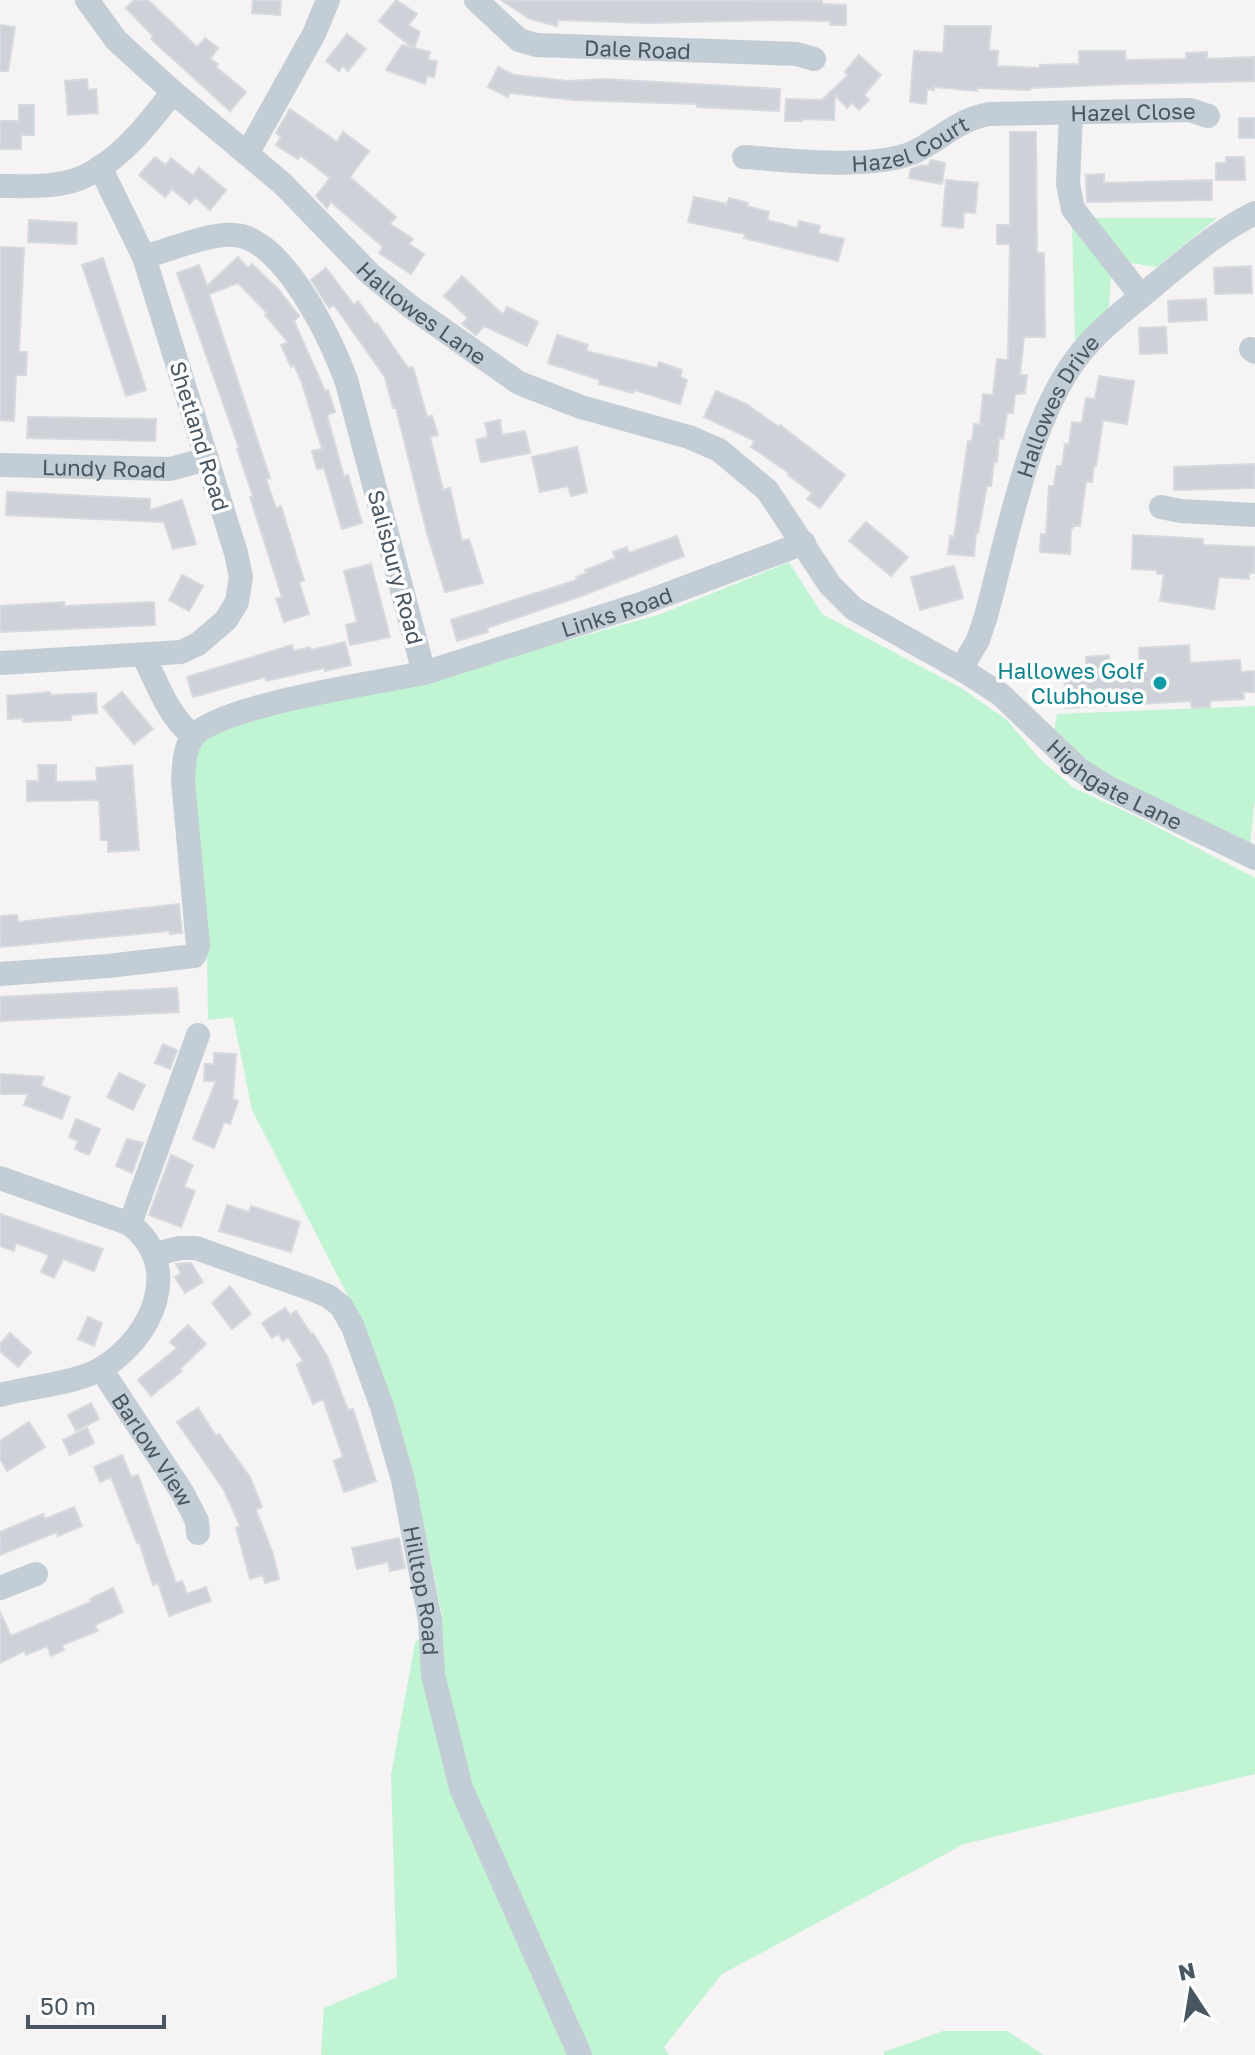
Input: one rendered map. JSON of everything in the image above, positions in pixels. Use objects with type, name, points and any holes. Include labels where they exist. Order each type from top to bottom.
[{"type":"street","name":"Hallowes Lane","points":[[87,0],[116,40],[311,211],[370,274],[411,307],[519,383],[552,397],[689,437],[719,450],[742,466],[767,490],[804,543]]},
{"type":"street","points":[[247,154],[314,34],[328,0]]},
{"type":"street","name":"Dale Road","points":[[476,0],[519,40],[536,45],[797,54],[814,59]]},
{"type":"street","points":[[0,186],[56,184],[80,178],[100,167],[131,141],[173,92]]},
{"type":"street","name":"Hazel Close","points":[[1141,296],[1073,209],[1068,184],[1071,114],[1190,110],[1208,116]]},
{"type":"street","name":"Hazel Court","points":[[744,157],[871,161],[912,153],[972,117],[989,114],[1071,114]]},
{"type":"street","name":"Shetland Road","points":[[0,663],[181,652],[198,644],[226,620],[241,591],[239,565],[144,257],[100,167]]},
{"type":"street","name":"Hallowes Drive","points":[[961,669],[982,628],[1041,424],[1076,359],[1141,296],[1221,232],[1255,213]]},
{"type":"street","name":"Salisbury Road","points":[[144,257],[218,236],[234,234],[251,238],[275,258],[310,304],[336,350],[347,383],[424,673],[275,702],[227,717],[204,727],[193,736]]},
{"type":"street","name":"Lundy Road","points":[[0,465],[170,469],[207,459]]},
{"type":"street","points":[[1161,507],[1255,515]]},
{"type":"street","name":"Highgate Lane","points":[[804,543],[830,585],[854,609],[1000,694],[1080,770],[1107,787],[1255,856]]},
{"type":"street","name":"Links Road","points":[[424,673],[641,604],[804,543]]},
{"type":"street","points":[[0,974],[194,956],[198,946],[183,780],[187,748],[193,736],[182,728],[172,712],[143,655]]},
{"type":"street","points":[[130,1224],[198,1035]]},
{"type":"street","points":[[0,1178],[130,1224],[145,1236],[155,1254],[159,1279],[145,1327],[130,1345],[101,1369],[0,1395]]},
{"type":"street","name":"Hilltop Road","points":[[155,1254],[196,1248],[311,1289],[341,1306],[353,1327],[382,1407],[403,1480],[430,1620],[433,1675],[461,1788],[580,2055]]},
{"type":"street","name":"Barlow View","points":[[101,1369],[182,1492],[197,1521],[198,1533]]},
{"type":"street","points":[[0,1588],[36,1574]]},
{"type":"green space","points":[[1094,218],[1217,218],[1157,267],[1131,263],[1111,277],[1109,308],[1075,341],[1072,225]]},
{"type":"green space","points":[[789,562],[822,614],[961,688],[1007,720],[1040,759],[1074,788],[1140,818],[1255,878],[1255,1774],[964,1844],[722,1974],[664,2047],[669,2055],[321,2055],[324,2008],[397,1977],[391,1775],[415,1643],[442,1615],[414,1477],[363,1325],[252,1110],[233,1017],[208,1020],[207,953],[191,813],[196,741],[270,713],[420,682],[661,614]]},
{"type":"green space","points":[[1255,706],[1255,798],[1250,845],[1092,772],[1054,732],[1057,714]]},
{"type":"green space","points":[[943,2031],[1007,2031],[1044,2055],[884,2055],[884,2052]]},
{"type":"building","points":[[134,0],[148,0],[197,47],[205,38],[218,48],[210,59],[246,92],[230,111],[151,39],[153,36],[126,8]]},
{"type":"building","points":[[253,0],[281,0],[280,15],[252,13]]},
{"type":"building","points":[[396,0],[417,14],[408,25],[420,32],[414,48],[430,52],[428,60],[437,61],[434,77],[427,76],[425,84],[386,70],[402,45],[413,48],[379,21]]},
{"type":"building","points":[[501,0],[822,1],[822,4],[846,5],[846,25],[830,25],[830,21],[779,20],[648,23],[558,20],[557,26],[530,19]]},
{"type":"building","points":[[0,25],[15,27],[8,71],[0,71]]},
{"type":"building","points":[[945,26],[991,26],[989,50],[998,51],[997,66],[1040,68],[1040,65],[1079,64],[1079,51],[1125,51],[1126,60],[1186,59],[1186,53],[1207,52],[1207,59],[1255,57],[1255,81],[1030,90],[977,88],[977,91],[934,87],[934,90],[927,89],[926,104],[910,102],[914,51],[943,53]]},
{"type":"building","points":[[347,34],[366,49],[348,71],[343,66],[339,71],[326,61]]},
{"type":"building","points":[[859,55],[881,75],[864,95],[869,100],[859,110],[852,103],[847,108],[835,95],[834,120],[785,121],[786,99],[822,100],[848,75],[845,72]]},
{"type":"building","points":[[498,67],[514,75],[568,81],[603,79],[780,89],[779,111],[697,107],[697,104],[573,100],[510,93],[508,97],[488,87]]},
{"type":"building","points":[[87,79],[88,90],[96,89],[98,113],[68,115],[65,81]]},
{"type":"building","points":[[19,105],[34,105],[34,135],[21,135],[21,149],[0,149],[0,121],[19,121]]},
{"type":"building","points":[[290,109],[337,142],[343,132],[369,151],[350,177],[396,217],[390,224],[413,239],[409,244],[424,254],[411,274],[379,253],[383,247],[331,202],[327,208],[316,196],[330,178],[300,155],[298,159],[276,145],[281,137],[276,133]]},
{"type":"building","points":[[1239,118],[1255,118],[1255,138],[1239,138]]},
{"type":"building","points":[[1010,132],[1036,132],[1037,253],[1044,253],[1045,337],[1024,337],[1020,375],[1027,375],[1025,393],[1015,394],[1013,413],[1007,413],[1003,439],[999,438],[997,462],[994,462],[991,486],[987,486],[976,532],[974,556],[948,554],[950,536],[954,537],[968,441],[972,441],[974,424],[980,425],[983,394],[993,395],[997,359],[1008,360],[1010,244],[997,244],[997,225],[1010,225]]},
{"type":"building","points":[[155,157],[166,165],[171,158],[193,176],[199,168],[226,190],[210,210],[195,197],[190,204],[172,189],[165,197],[139,175]]},
{"type":"building","points":[[1226,157],[1244,157],[1245,180],[1216,180],[1216,163],[1226,163]]},
{"type":"building","points":[[931,160],[945,163],[942,184],[909,178],[911,169],[928,166]]},
{"type":"building","points":[[1104,174],[1104,183],[1212,180],[1212,200],[1087,202],[1086,175]]},
{"type":"building","points":[[946,180],[978,183],[975,213],[964,212],[963,228],[942,226]]},
{"type":"building","points":[[694,197],[727,204],[729,198],[748,203],[747,206],[769,212],[767,220],[797,228],[799,221],[820,226],[818,233],[844,239],[838,261],[744,238],[745,234],[688,222]]},
{"type":"building","points":[[29,220],[77,223],[76,244],[28,242]]},
{"type":"building","points":[[0,247],[24,248],[19,352],[27,352],[26,375],[16,375],[14,421],[0,420]]},
{"type":"building","points":[[238,257],[248,268],[252,264],[278,289],[299,316],[294,321],[325,391],[328,390],[335,412],[327,415],[344,477],[348,475],[362,523],[342,529],[324,468],[317,469],[312,451],[322,449],[302,383],[281,345],[288,342],[265,315],[267,313],[238,283],[209,294],[270,478],[266,479],[276,508],[281,506],[304,581],[299,582],[309,614],[284,622],[276,599],[282,597],[250,497],[253,496],[239,448],[177,273],[199,265],[207,286]]},
{"type":"building","points":[[103,258],[146,390],[126,396],[82,265]]},
{"type":"building","points":[[1251,266],[1252,293],[1215,294],[1214,268]]},
{"type":"building","points":[[326,268],[354,305],[358,301],[377,323],[408,368],[413,367],[427,417],[432,416],[438,435],[430,437],[443,490],[450,488],[462,541],[469,539],[483,583],[445,592],[385,377],[334,305],[329,308],[311,280]]},
{"type":"building","points":[[462,276],[503,315],[507,307],[538,322],[527,346],[484,326],[476,335],[462,324],[468,318],[444,296]]},
{"type":"building","points":[[1206,299],[1207,320],[1169,322],[1168,301]]},
{"type":"building","points":[[1166,327],[1167,353],[1140,354],[1139,328]]},
{"type":"building","points":[[557,335],[588,345],[586,351],[657,368],[659,362],[682,370],[680,377],[687,380],[680,404],[634,390],[633,393],[599,384],[600,380],[548,363]]},
{"type":"building","points":[[1099,376],[1134,381],[1127,424],[1103,420],[1092,482],[1086,481],[1080,526],[1074,526],[1071,530],[1070,554],[1040,552],[1041,534],[1046,535],[1049,486],[1054,486],[1057,466],[1062,466],[1072,422],[1082,423],[1086,398],[1095,399]]},
{"type":"building","points":[[716,391],[746,404],[780,425],[845,475],[820,508],[807,499],[812,493],[751,447],[755,441],[704,417]]},
{"type":"building","points":[[28,417],[156,419],[155,441],[27,438]]},
{"type":"building","points":[[500,420],[502,435],[525,431],[530,453],[481,462],[476,440],[488,437],[485,423]]},
{"type":"building","points":[[577,447],[587,492],[571,496],[568,486],[540,492],[532,457]]},
{"type":"building","points":[[1255,464],[1255,488],[1174,490],[1174,467]]},
{"type":"building","points":[[7,492],[150,499],[150,510],[182,500],[196,544],[173,549],[164,522],[6,515]]},
{"type":"building","points":[[866,522],[908,557],[891,576],[849,541]]},
{"type":"building","points":[[1133,535],[1203,539],[1203,545],[1255,547],[1254,573],[1249,573],[1249,579],[1219,577],[1214,609],[1160,601],[1164,574],[1157,574],[1157,570],[1132,569]]},
{"type":"building","points":[[677,536],[684,556],[487,628],[488,632],[457,641],[451,620],[577,580],[576,577],[587,573],[585,570],[616,558],[613,552],[627,547],[629,553]]},
{"type":"building","points":[[371,564],[390,637],[350,645],[346,625],[357,622],[344,571]]},
{"type":"building","points":[[954,566],[963,598],[920,610],[911,577]]},
{"type":"building","points":[[182,575],[203,586],[189,611],[169,600]]},
{"type":"building","points":[[64,602],[64,606],[154,602],[155,625],[0,632],[0,606]]},
{"type":"building","points":[[345,642],[351,665],[325,671],[324,668],[266,681],[265,677],[193,697],[187,677],[292,645],[294,651]]},
{"type":"building","name":"Hallowes Golf Clubhouse","points":[[1189,645],[1190,663],[1240,660],[1241,672],[1255,671],[1255,692],[1243,692],[1244,699],[1210,701],[1210,707],[1192,708],[1191,701],[1066,708],[1064,674],[1087,673],[1086,657],[1109,655],[1110,668],[1140,666],[1139,648]]},
{"type":"building","points":[[50,692],[50,695],[96,693],[97,713],[71,715],[71,720],[23,722],[23,718],[8,719],[7,696]]},
{"type":"building","points":[[122,692],[153,729],[134,744],[103,707]]},
{"type":"building","points":[[38,765],[56,765],[56,782],[97,781],[96,768],[132,765],[139,850],[108,852],[108,840],[101,840],[99,800],[27,801],[27,781],[39,781]]},
{"type":"building","points":[[179,904],[182,933],[170,934],[169,931],[0,947],[1,916],[17,915],[18,922]]},
{"type":"building","points":[[177,988],[179,1012],[0,1021],[0,997]]},
{"type":"building","points":[[163,1044],[177,1050],[170,1069],[155,1063]]},
{"type":"building","points":[[214,1053],[236,1054],[233,1099],[238,1101],[230,1124],[224,1122],[214,1148],[193,1139],[216,1081],[204,1081],[205,1064],[214,1064]]},
{"type":"building","points":[[119,1073],[145,1085],[133,1110],[107,1097]]},
{"type":"building","points":[[0,1074],[44,1077],[41,1086],[70,1097],[62,1119],[24,1105],[28,1094],[0,1094]]},
{"type":"building","points":[[76,1119],[100,1129],[89,1155],[75,1149],[78,1141],[69,1137]]},
{"type":"building","points":[[127,1139],[143,1143],[132,1173],[116,1166]]},
{"type":"building","points":[[171,1155],[193,1165],[184,1187],[195,1191],[181,1227],[149,1215]]},
{"type":"building","points":[[227,1205],[249,1212],[251,1206],[300,1222],[291,1252],[219,1231]]},
{"type":"building","points":[[0,1214],[103,1249],[94,1271],[63,1259],[54,1278],[41,1272],[49,1255],[16,1243],[14,1251],[0,1246]]},
{"type":"building","points":[[191,1263],[203,1282],[185,1293],[175,1277],[181,1273],[176,1264]]},
{"type":"building","points":[[230,1286],[251,1314],[232,1329],[212,1303]]},
{"type":"building","points":[[285,1308],[290,1315],[296,1311],[328,1358],[348,1410],[353,1409],[376,1481],[344,1492],[334,1461],[343,1457],[323,1399],[313,1404],[297,1365],[303,1361],[288,1337],[283,1341],[278,1334],[272,1338],[262,1323]]},
{"type":"building","points":[[88,1317],[102,1323],[94,1346],[78,1339]]},
{"type":"building","points":[[188,1325],[206,1344],[180,1369],[182,1371],[151,1396],[138,1380],[177,1348],[170,1342]]},
{"type":"building","points":[[10,1333],[31,1352],[18,1367],[0,1351],[0,1344]]},
{"type":"building","points":[[91,1403],[99,1419],[76,1431],[68,1415]]},
{"type":"building","points":[[198,1408],[216,1436],[219,1434],[250,1477],[262,1507],[256,1510],[279,1579],[265,1583],[263,1575],[250,1579],[236,1528],[240,1526],[224,1490],[177,1422]]},
{"type":"building","points":[[29,1422],[45,1447],[7,1471],[0,1459],[0,1441]]},
{"type":"building","points":[[87,1428],[94,1443],[70,1455],[63,1440]]},
{"type":"building","points":[[122,1455],[131,1477],[138,1475],[176,1583],[182,1581],[187,1594],[206,1587],[211,1601],[169,1616],[158,1583],[153,1585],[139,1542],[111,1477],[100,1482],[94,1467]]},
{"type":"building","points":[[74,1507],[82,1526],[58,1536],[57,1532],[0,1555],[0,1532],[43,1514],[45,1519]]},
{"type":"building","points":[[399,1538],[405,1568],[390,1571],[388,1562],[357,1569],[352,1548]]},
{"type":"building","points":[[113,1588],[123,1612],[95,1625],[98,1631],[62,1645],[64,1650],[51,1656],[47,1646],[26,1655],[24,1651],[0,1663],[0,1612],[11,1636],[91,1602],[90,1599]]},
{"type":"place","name":"Hallowes Golf Clubhouse","points":[[1160,683]]}]
